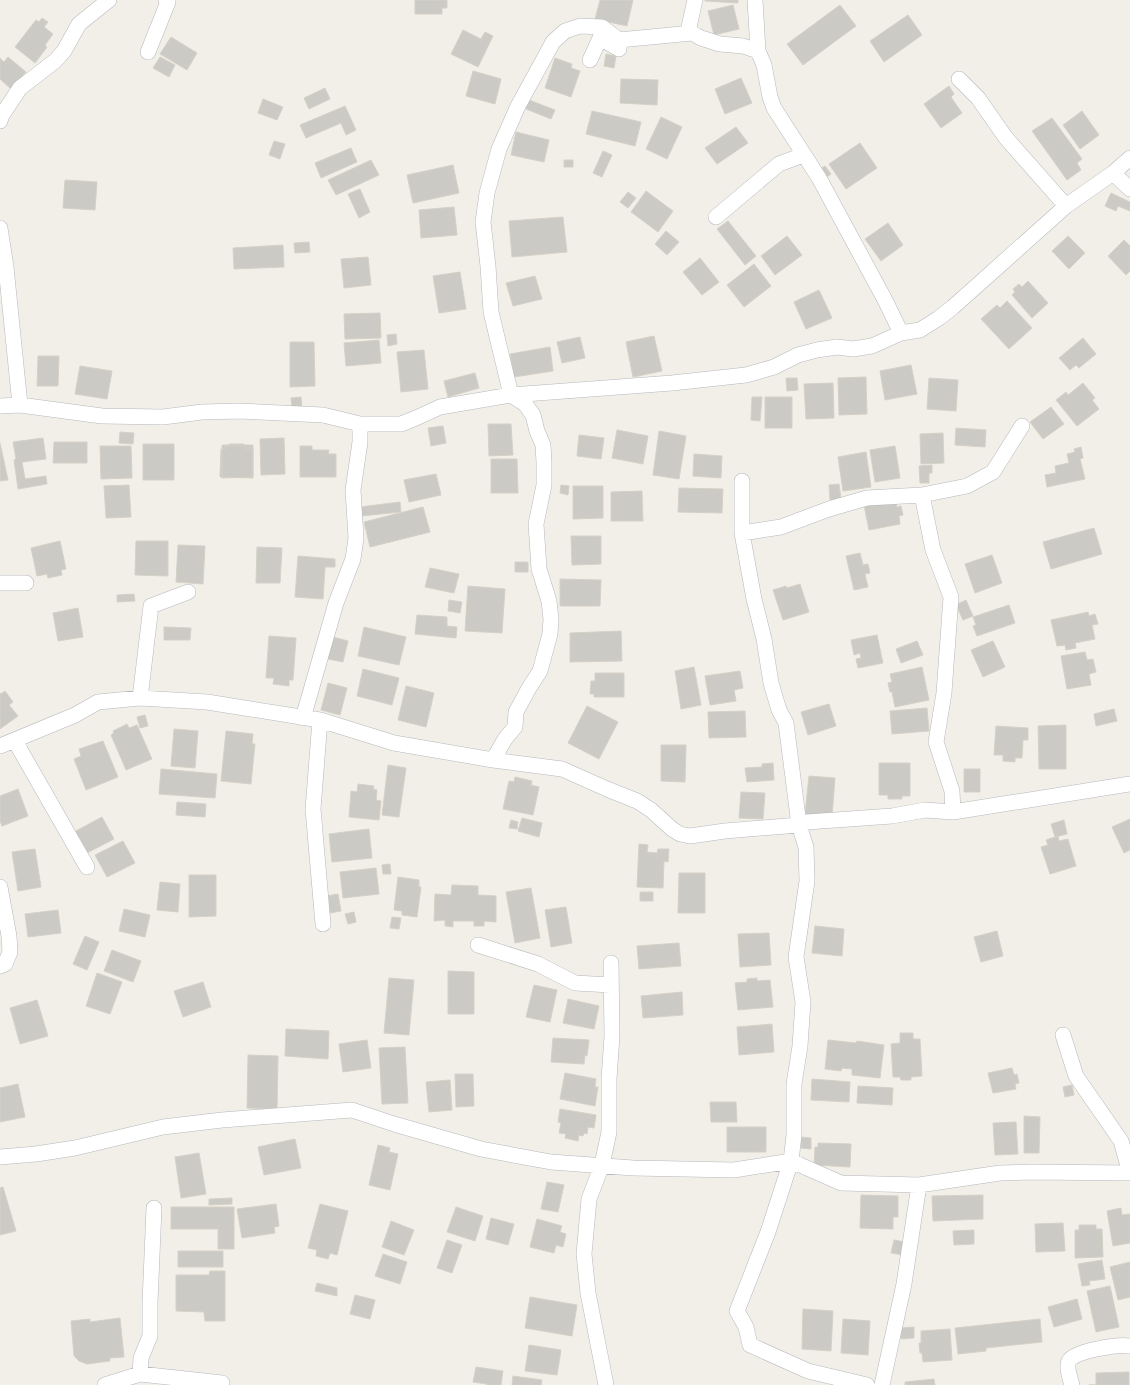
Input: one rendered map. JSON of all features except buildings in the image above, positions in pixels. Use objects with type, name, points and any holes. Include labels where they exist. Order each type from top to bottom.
[{"type":"street","points":[[0,121],[20,88],[64,52],[79,24],[109,0]]},
{"type":"street","points":[[148,52],[168,2],[166,0]]},
{"type":"street","points":[[695,0],[689,27],[692,33],[714,42],[743,46],[758,51]]},
{"type":"street","points":[[754,0],[758,51],[764,65],[774,108],[819,178],[886,300],[901,334]]},
{"type":"street","points":[[493,760],[515,727],[516,712],[540,671],[550,634],[551,619],[549,601],[539,569],[536,524],[544,485],[543,445],[532,415],[525,404],[511,395],[491,312],[483,222],[487,193],[499,149],[518,106],[553,42],[566,30],[580,26],[602,27],[619,40],[692,33]]},
{"type":"street","points":[[590,60],[600,38],[619,49],[619,40]]},
{"type":"street","points":[[959,80],[978,98],[1006,138],[1066,206]]},
{"type":"street","points":[[716,217],[779,164],[804,155]]},
{"type":"street","points":[[0,406],[102,416],[163,417],[202,412],[239,411],[323,415],[360,424],[401,424],[440,407],[511,395],[672,383],[746,375],[774,367],[798,355],[836,346],[853,349],[872,346],[901,334],[920,330],[940,318],[1066,206],[1113,173],[1130,158]]},
{"type":"street","points":[[1113,173],[1130,189]]},
{"type":"street","points":[[0,228],[20,408]]},
{"type":"street","points":[[20,408],[118,426],[227,420]]},
{"type":"street","points":[[303,718],[336,603],[354,559],[356,538],[353,490],[360,442],[360,424]]},
{"type":"street","points":[[742,533],[781,527],[829,509],[867,498],[922,495],[967,486],[993,472],[1022,426]]},
{"type":"street","points":[[742,481],[742,533],[771,683],[778,710],[786,723],[799,825],[806,847],[807,881],[796,957],[803,1002],[800,1046],[794,1084],[794,1126],[791,1161],[768,1232],[737,1311],[746,1327],[750,1345],[808,1371],[867,1385]]},
{"type":"street","points":[[922,495],[933,550],[951,597],[944,693],[936,742],[952,791],[953,812]]},
{"type":"street","points":[[0,583],[26,583]]},
{"type":"street","points":[[140,698],[151,606],[188,592]]},
{"type":"street","points":[[87,867],[7,744],[74,715],[98,702],[140,698],[207,702],[320,720],[394,743],[493,760],[562,769],[637,801],[651,810],[672,829],[680,834],[690,836],[726,830],[892,816],[925,810],[953,812],[1130,784]]},
{"type":"street","points":[[320,720],[312,809],[323,924]]},
{"type":"street","points":[[0,887],[10,952],[5,964],[0,966]]},
{"type":"street","points":[[478,945],[538,964],[575,983],[610,985]]},
{"type":"street","points":[[606,1385],[588,1293],[584,1254],[589,1199],[602,1165],[610,1132],[611,963]]},
{"type":"street","points":[[0,1157],[75,1148],[163,1127],[222,1120],[352,1110],[481,1149],[551,1162],[677,1170],[734,1170],[791,1161],[841,1183],[919,1185],[1000,1173],[1130,1173],[1122,1141],[1076,1076],[1063,1034]]},
{"type":"street","points":[[882,1385],[904,1284],[919,1185]]},
{"type":"street","points":[[140,1374],[142,1358],[150,1336],[154,1208]]},
{"type":"street","points":[[1072,1385],[1068,1366],[1070,1358],[1078,1354],[1114,1346],[1130,1346]]},
{"type":"street","points":[[105,1385],[140,1374],[222,1382]]}]
